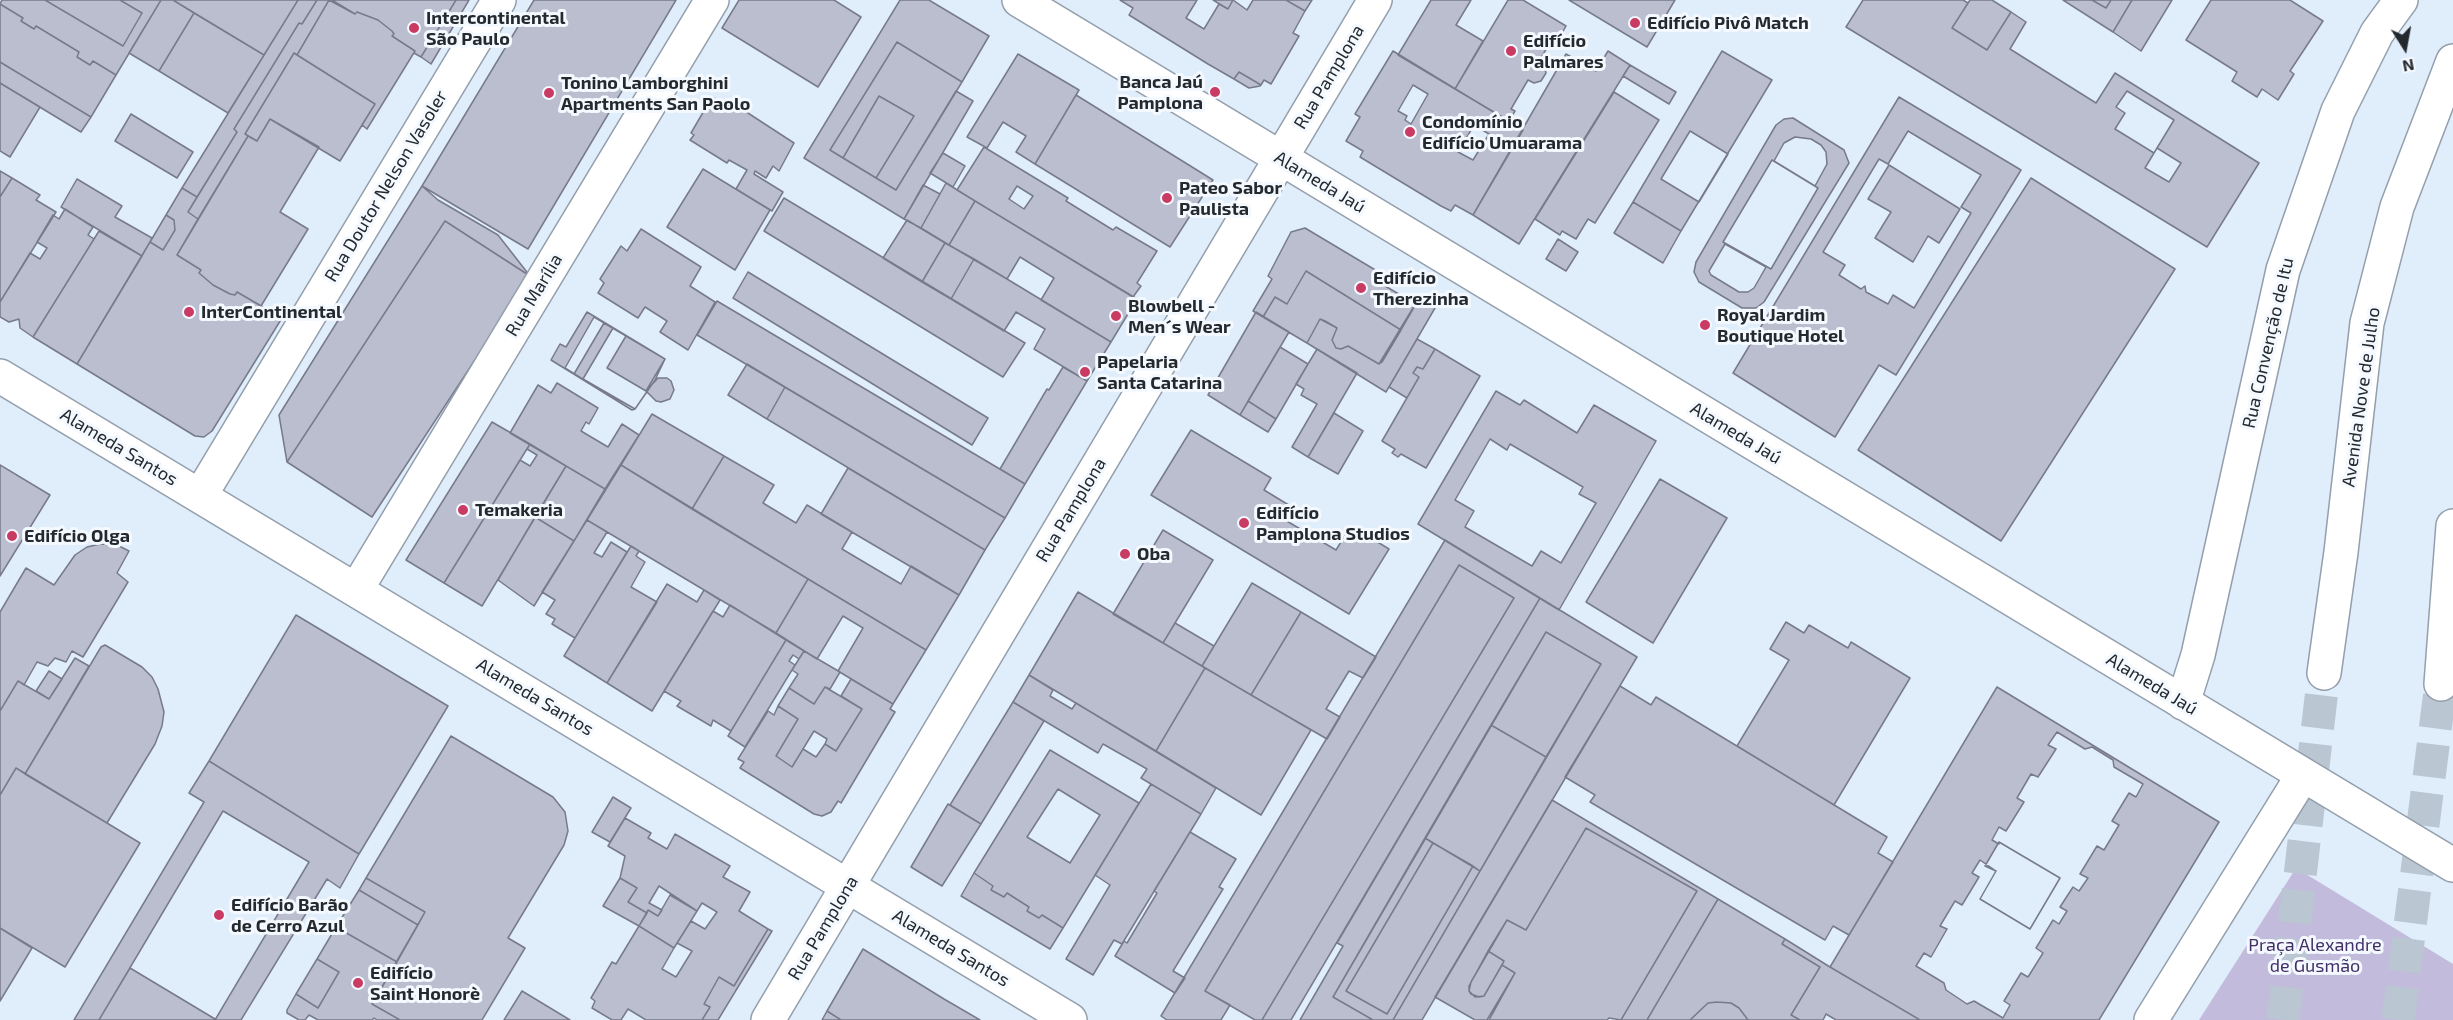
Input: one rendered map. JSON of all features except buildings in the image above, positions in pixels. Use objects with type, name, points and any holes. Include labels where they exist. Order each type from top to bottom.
[{"type":"street","name":"Rua Doutor Nelson Vasoler","points":[[200,496],[499,0]]},
{"type":"street","name":"Rua Marília","points":[[356,590],[712,0]]},
{"type":"street","name":"Alameda Jaú","points":[[1019,0],[2451,862]]},
{"type":"street","name":"Rua Pamplona","points":[[768,1020],[1375,0]]},
{"type":"street","name":"Rua Convenção de Itu","points":[[2184,703],[2200,644],[2283,270],[2338,111],[2377,33],[2401,0]]},
{"type":"street","name":"Avenida Nove de Julho","points":[[2324,673],[2341,552],[2367,323],[2397,207],[2453,61]]},
{"type":"street","name":"Alameda Santos","points":[[0,376],[1070,1020]]},
{"type":"street","points":[[2441,684],[2453,526]]},
{"type":"street","points":[[2151,1020],[2303,775]]},
{"type":"green space","name":"Praça Alexandre de Gusmão","points":[[2296,868],[2453,964],[2453,1020],[2199,1020]]},
{"type":"tunnel","points":[[2283,1020],[2324,673]]},
{"type":"tunnel","points":[[2398,1020],[2441,684]]},
{"type":"place","name":"Edifício Pivô Match","points":[[1635,23]]},
{"type":"place","name":"Intercontinental São Paulo","points":[[414,28]]},
{"type":"place","name":"Edifício Palmares","points":[[1511,51]]},
{"type":"place","name":"Banca Jaú Pamplona","points":[[1215,92]]},
{"type":"place","name":"Tonino Lamborghini Apartments San Paolo","points":[[549,93]]},
{"type":"place","name":"Condomínio Edifício Umuarama","points":[[1410,132]]},
{"type":"place","name":"Pateo Sabor Paulista","points":[[1167,198]]},
{"type":"place","name":"Edifício Therezinha","points":[[1361,288]]},
{"type":"place","name":"InterContinental","points":[[189,312]]},
{"type":"place","name":"Blowbell - Men´s Wear","points":[[1116,316]]},
{"type":"place","name":"Royal Jardim Boutique Hotel","points":[[1705,325]]},
{"type":"place","name":"Papelaria Santa Catarina","points":[[1085,372]]},
{"type":"place","name":"Temakeria","points":[[463,510]]},
{"type":"place","name":"Edifício Pamplona Studios","points":[[1244,523]]},
{"type":"place","name":"Edifício Olga","points":[[12,536]]},
{"type":"place","name":"Oba","points":[[1125,554]]},
{"type":"place","name":"Edifício Barão de Cerro Azul","points":[[219,915]]},
{"type":"place","name":"Edifício Saint Honorè","points":[[358,983]]}]
